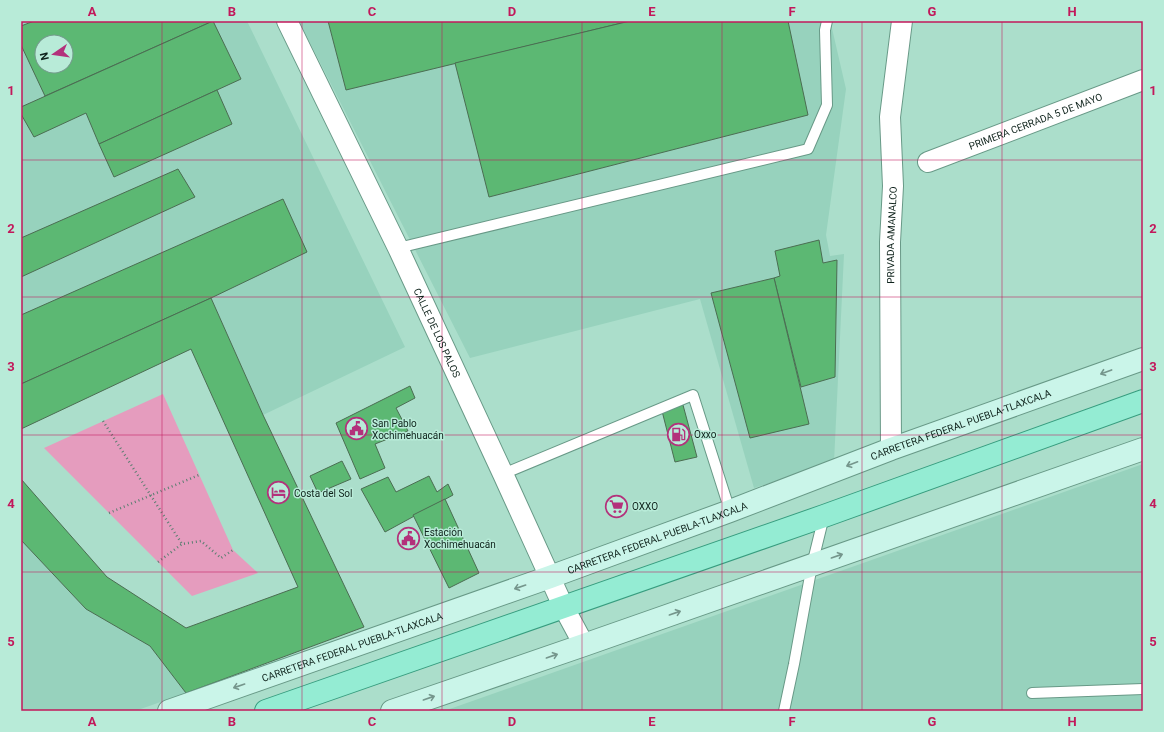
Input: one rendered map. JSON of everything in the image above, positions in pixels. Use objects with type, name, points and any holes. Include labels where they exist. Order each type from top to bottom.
[{"type":"main road","name":"CARRETERA FEDERAL PUEBLA-TLAXCALA","points":[[169,711],[550,577],[730,511],[891,449],[1143,359]]},
{"type":"main road","points":[[266,711],[824,516],[1143,401]]},
{"type":"main road","points":[[392,711],[1143,449]]},
{"type":"street","name":"CALLE DE LOS PALOS","points":[[287,21],[398,248],[563,606],[584,645]]},
{"type":"street","name":"PRIVADA AMANALCO","points":[[891,449],[890,242],[893,186],[890,117],[902,21]]},
{"type":"street","name":"PRIMERA CERRADA 5 DE MAYO","points":[[928,162],[1143,80]]},
{"type":"lane","points":[[398,248],[808,149],[827,105],[825,30],[827,21]]},
{"type":"lane","points":[[503,474],[693,395],[730,511]]},
{"type":"lane","points":[[784,711],[812,565],[824,516]]},
{"type":"lane","points":[[1032,693],[1143,689]]},
{"type":"path","points":[[104,421],[182,544]]},
{"type":"path","points":[[109,514],[200,475]]},
{"type":"path","points":[[158,562],[182,544],[201,541],[221,558],[234,550]]},
{"type":"shaded area","points":[[21,21],[247,21],[405,347],[263,415],[211,298],[21,384]]},
{"type":"shaded area","points":[[299,21],[833,21],[831,24],[846,89],[826,235],[830,256],[844,254],[834,462],[754,488],[700,299],[470,358]]},
{"type":"shaded area","points":[[163,394],[233,550],[258,573],[192,596],[44,448]]},
{"type":"shaded area","points":[[1143,464],[1143,711],[444,711]]},
{"type":"shaded area","points":[[21,540],[86,609],[150,646],[186,693],[135,711],[21,711]]},
{"type":"building","points":[[34,21],[213,21],[45,96],[35,74],[74,74],[74,34],[34,34],[34,73],[21,45],[21,26]]},
{"type":"building","points":[[213,21],[241,79],[99,144],[86,113],[34,137],[21,114],[21,107]]},
{"type":"building","points":[[328,21],[630,21],[346,90]]},
{"type":"building","points":[[630,21],[788,21],[808,115],[489,197],[455,63]]},
{"type":"building","points":[[217,90],[232,124],[114,177],[99,144]]},
{"type":"building","points":[[178,169],[195,197],[21,277],[21,238]]},
{"type":"building","points":[[283,199],[307,252],[211,298],[21,384],[21,315]]},
{"type":"building","points":[[819,240],[823,263],[837,260],[835,377],[801,387],[774,278],[780,276],[775,251]]},
{"type":"building","points":[[774,278],[809,424],[750,438],[711,293]]},
{"type":"building","name":"Costa del Sol","points":[[211,298],[263,415],[364,627],[186,693],[150,646],[86,609],[21,540],[21,479],[107,577],[186,628],[298,587],[191,349],[21,429],[21,384]]},
{"type":"building","points":[[410,386],[415,398],[396,408],[408,431],[375,444],[385,468],[360,479],[336,423]]},
{"type":"building","name":"Oxxo","points":[[683,405],[697,457],[675,462],[662,411]]},
{"type":"building","points":[[342,461],[351,479],[318,493],[310,476]]},
{"type":"building","points":[[429,476],[437,492],[448,484],[453,495],[385,532],[361,489],[388,477],[396,492]]},
{"type":"building","points":[[445,499],[479,573],[449,588],[413,515]]},
{"type":"place","name":"San Pablo Xochimehuacán","points":[[356,429]]},
{"type":"place","name":"Oxxo","points":[[679,434]]},
{"type":"place","name":"Costa del Sol","points":[[278,493]]},
{"type":"place","name":"OXXO","points":[[617,506]]},
{"type":"place","name":"Estación Xochimehuacán","points":[[408,538]]}]
